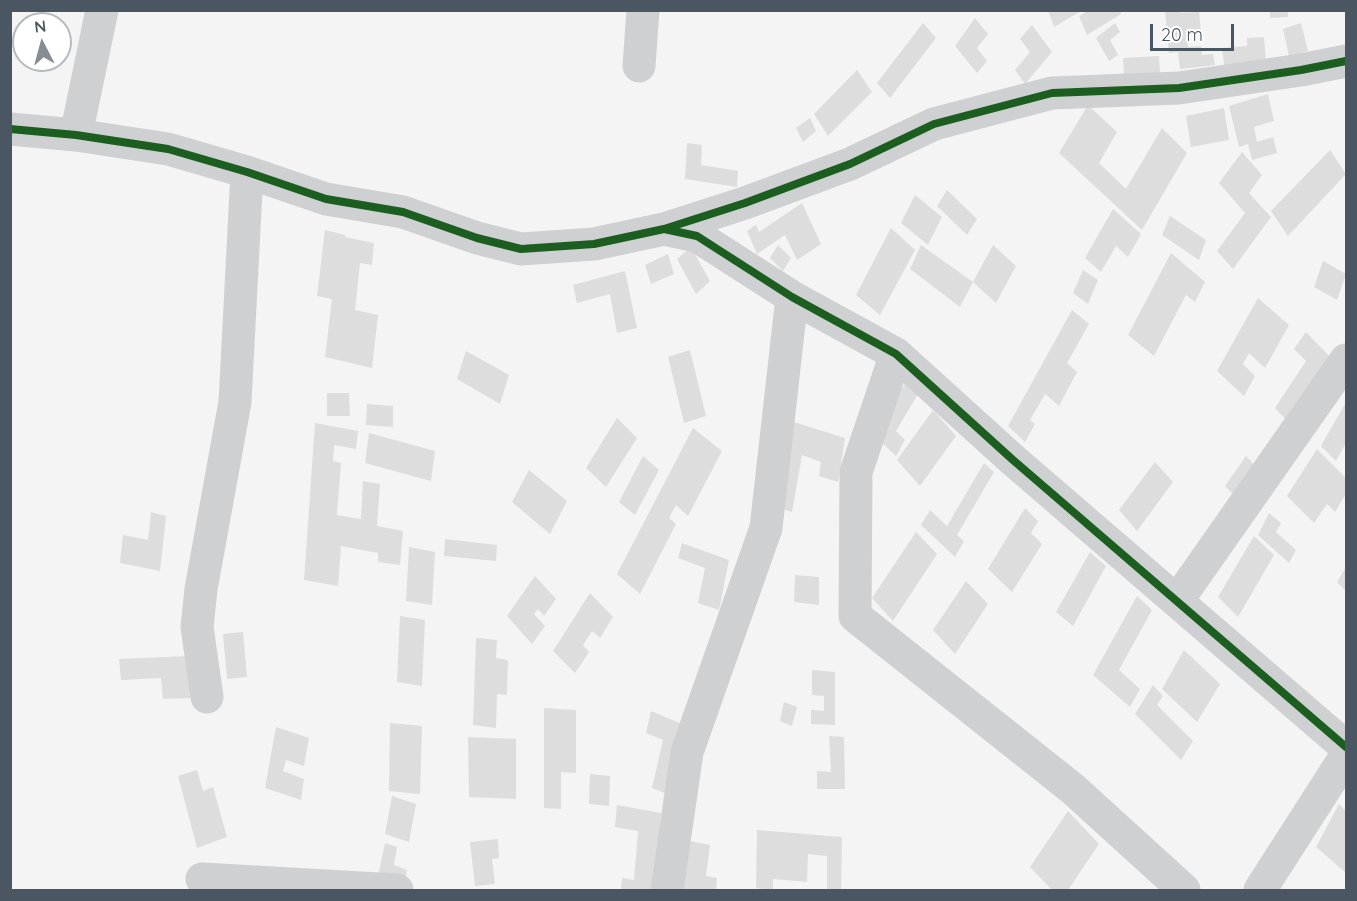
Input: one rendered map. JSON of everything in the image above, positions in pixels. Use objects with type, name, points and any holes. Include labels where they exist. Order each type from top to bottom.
[{"type":"street","points":[[76,135],[102,10]]},
{"type":"street","points":[[639,66],[643,10]]},
{"type":"street","points":[[10,129],[76,135],[168,149],[248,172],[326,199],[403,212],[477,238],[521,249],[594,244],[664,229],[745,203],[850,164],[934,124],[1052,93],[1179,88],[1347,61]]},
{"type":"street","points":[[207,697],[198,627],[201,589],[234,402],[248,172]]},
{"type":"street","points":[[664,229],[698,236],[792,297],[896,354],[1013,460],[1347,747]]},
{"type":"street","points":[[667,891],[687,752],[766,528],[792,297]]},
{"type":"street","points":[[896,354],[856,472],[855,616],[1073,789],[1184,891]]},
{"type":"street","points":[[1177,602],[1347,360]]},
{"type":"street","points":[[1260,891],[1347,756]]},
{"type":"street","points":[[202,879],[397,891]]},
{"type":"building","points":[[1048,10],[1083,10],[1054,27]]},
{"type":"building","points":[[1086,10],[1120,10],[1121,14],[1087,35],[1079,16]]},
{"type":"building","points":[[1165,10],[1181,10],[1181,13],[1199,12],[1201,32],[1187,34],[1188,47],[1201,46],[1202,55],[1213,54],[1215,65],[1180,69],[1178,52],[1169,53]]},
{"type":"building","points":[[1270,10],[1288,10],[1288,17],[1270,18]]},
{"type":"building","points":[[975,18],[988,34],[977,48],[987,61],[977,73],[955,46]]},
{"type":"building","points":[[923,23],[936,38],[890,98],[877,83]]},
{"type":"building","points":[[1115,23],[1120,32],[1110,40],[1118,55],[1109,61],[1096,38]]},
{"type":"building","points":[[1301,23],[1308,51],[1289,57],[1283,29]]},
{"type":"building","points":[[1032,25],[1052,52],[1025,84],[1015,70],[1030,52],[1020,39]]},
{"type":"building","points":[[1264,37],[1266,63],[1224,65],[1222,48],[1247,46],[1247,38]]},
{"type":"building","points":[[1159,56],[1160,74],[1124,75],[1123,58]]},
{"type":"building","points":[[857,70],[872,92],[828,136],[814,114]]},
{"type":"building","points":[[1268,94],[1274,121],[1254,127],[1257,142],[1273,137],[1277,153],[1252,160],[1248,144],[1239,147],[1229,106]]},
{"type":"building","points":[[1088,105],[1117,132],[1099,163],[1126,189],[1162,128],[1187,153],[1142,230],[1059,153]]},
{"type":"building","points":[[1224,108],[1229,140],[1191,147],[1186,116]]},
{"type":"building","points":[[810,118],[816,131],[803,142],[796,128]]},
{"type":"building","points":[[687,143],[702,145],[701,165],[738,171],[737,187],[685,179]]},
{"type":"building","points":[[1330,150],[1346,174],[1288,236],[1271,211]]},
{"type":"building","points":[[1242,152],[1262,175],[1249,193],[1271,217],[1233,269],[1217,251],[1245,213],[1219,183]]},
{"type":"building","points":[[947,190],[977,219],[967,235],[937,206]]},
{"type":"building","points":[[915,195],[942,217],[928,245],[901,223]]},
{"type":"building","points":[[802,203],[821,244],[797,260],[785,235],[757,254],[747,231],[756,225],[759,232]]},
{"type":"building","points":[[1113,209],[1141,234],[1128,257],[1116,246],[1101,272],[1085,258]]},
{"type":"building","points":[[1170,216],[1206,240],[1199,260],[1162,235]]},
{"type":"building","points":[[891,228],[915,250],[880,315],[856,295]]},
{"type":"building","points":[[325,230],[374,243],[372,265],[360,263],[355,310],[378,315],[372,368],[325,357],[332,299],[317,296]]},
{"type":"building","points":[[778,245],[791,258],[783,271],[770,258]]},
{"type":"building","points":[[921,245],[973,282],[960,307],[910,269]]},
{"type":"building","points":[[993,245],[1016,266],[996,303],[973,282]]},
{"type":"building","points":[[691,247],[710,281],[696,294],[677,259]]},
{"type":"building","points":[[1171,253],[1205,282],[1195,302],[1186,295],[1154,356],[1128,335]]},
{"type":"building","points":[[668,254],[674,274],[651,284],[645,265]]},
{"type":"building","points":[[1323,261],[1346,274],[1337,300],[1314,287]]},
{"type":"building","points":[[1083,270],[1098,280],[1088,304],[1073,293]]},
{"type":"building","points":[[625,271],[637,328],[617,333],[610,294],[577,303],[573,285]]},
{"type":"building","points":[[1258,298],[1289,325],[1265,368],[1249,353],[1243,364],[1255,376],[1244,396],[1217,371]]},
{"type":"building","points":[[1072,310],[1089,324],[1067,363],[1077,372],[1059,406],[1045,394],[1030,420],[1035,424],[1025,442],[1008,426]]},
{"type":"building","points":[[1306,332],[1333,360],[1290,424],[1275,408],[1306,361],[1294,349]]},
{"type":"building","points":[[690,350],[706,416],[684,423],[668,357]]},
{"type":"building","points":[[466,351],[509,375],[500,404],[457,379]]},
{"type":"building","points":[[906,382],[918,394],[896,431],[905,440],[896,456],[874,435]]},
{"type":"building","points":[[327,393],[349,393],[350,416],[327,416]]},
{"type":"building","points":[[1346,402],[1346,443],[1336,461],[1321,446]]},
{"type":"building","points":[[367,404],[393,406],[393,427],[366,425]]},
{"type":"building","points":[[933,410],[956,436],[920,486],[897,460]]},
{"type":"building","points":[[617,418],[637,438],[606,487],[586,468]]},
{"type":"building","points":[[794,422],[845,438],[838,482],[819,476],[821,462],[802,455],[792,512],[779,508]]},
{"type":"building","points":[[315,423],[358,431],[356,449],[334,445],[333,461],[341,463],[337,515],[361,519],[363,481],[380,484],[377,526],[403,531],[400,565],[378,562],[378,553],[341,546],[338,586],[304,580]]},
{"type":"building","points":[[693,428],[722,451],[688,516],[676,505],[669,518],[676,524],[640,594],[617,574]]},
{"type":"building","points":[[369,433],[435,451],[431,481],[365,463]]},
{"type":"building","points":[[1317,449],[1346,478],[1346,494],[1335,512],[1327,504],[1314,523],[1287,496]]},
{"type":"building","points":[[643,456],[659,470],[635,515],[619,502]]},
{"type":"building","points":[[1246,456],[1258,469],[1237,499],[1225,486]]},
{"type":"building","points":[[1155,462],[1173,482],[1137,531],[1119,510]]},
{"type":"building","points":[[984,463],[994,472],[957,535],[964,541],[955,557],[921,525],[930,510],[947,526]]},
{"type":"building","points":[[529,470],[567,501],[550,534],[512,502]]},
{"type":"building","points":[[1025,508],[1038,521],[1031,533],[1042,544],[1012,592],[988,569]]},
{"type":"building","points":[[151,512],[166,516],[160,571],[120,563],[123,535],[148,540]]},
{"type":"building","points":[[1269,513],[1281,523],[1276,532],[1296,550],[1289,563],[1258,535]]},
{"type":"building","points":[[916,532],[937,554],[893,621],[872,598]]},
{"type":"building","points":[[1254,536],[1274,555],[1238,617],[1218,597]]},
{"type":"building","points":[[445,539],[497,545],[496,561],[444,556]]},
{"type":"building","points":[[682,543],[729,560],[719,610],[698,603],[705,568],[678,558]]},
{"type":"building","points":[[409,547],[435,552],[432,605],[406,601]]},
{"type":"building","points":[[1090,552],[1106,566],[1073,626],[1056,612]]},
{"type":"building","points":[[1346,567],[1346,591],[1337,582]]},
{"type":"building","points":[[795,575],[819,577],[819,605],[794,602]]},
{"type":"building","points":[[535,576],[556,599],[544,616],[538,609],[534,614],[545,626],[532,644],[507,616]]},
{"type":"building","points":[[966,581],[988,604],[955,654],[933,630]]},
{"type":"building","points":[[590,593],[613,617],[600,638],[592,631],[583,645],[589,652],[575,673],[553,651]]},
{"type":"building","points":[[1137,596],[1152,610],[1119,670],[1140,689],[1130,707],[1093,675]]},
{"type":"building","points":[[400,616],[425,620],[422,686],[397,682]]},
{"type":"building","points":[[243,632],[247,677],[227,679],[223,634]]},
{"type":"building","points":[[476,638],[497,640],[496,658],[508,660],[507,695],[497,694],[496,728],[473,725]]},
{"type":"building","points":[[1184,650],[1220,684],[1197,722],[1162,689]]},
{"type":"building","points":[[189,656],[192,698],[163,699],[161,678],[121,680],[119,659]]},
{"type":"building","points":[[812,670],[835,672],[835,725],[811,724],[811,710],[824,711],[824,696],[812,695]]},
{"type":"building","points":[[1153,685],[1163,696],[1157,705],[1193,741],[1181,760],[1135,714]]},
{"type":"building","points":[[784,702],[797,707],[792,726],[780,721]]},
{"type":"building","points":[[544,708],[576,710],[576,773],[561,772],[561,809],[544,808]]},
{"type":"building","points":[[651,711],[684,725],[667,794],[652,788],[663,740],[646,733]]},
{"type":"building","points":[[390,723],[422,726],[420,794],[389,791]]},
{"type":"building","points":[[276,727],[309,738],[304,766],[286,760],[283,771],[304,779],[301,800],[265,788]]},
{"type":"building","points":[[829,736],[844,737],[845,789],[817,789],[817,771],[831,772]]},
{"type":"building","points":[[468,737],[516,739],[516,799],[469,797]]},
{"type":"building","points":[[197,770],[203,791],[213,787],[227,837],[197,848],[178,776]]},
{"type":"building","points":[[590,774],[610,776],[609,806],[589,804]]},
{"type":"building","points":[[392,796],[416,804],[409,842],[385,834]]},
{"type":"building","points":[[1339,804],[1346,811],[1346,873],[1316,847]]},
{"type":"building","points":[[617,805],[661,813],[654,890],[621,890],[622,878],[634,880],[638,831],[615,827]]},
{"type":"building","points":[[1068,811],[1099,844],[1068,890],[1052,890],[1030,867]]},
{"type":"building","points":[[757,830],[842,837],[841,890],[827,890],[827,856],[808,854],[807,882],[773,879],[773,890],[756,888]]},
{"type":"building","points":[[498,839],[499,858],[492,859],[495,884],[475,886],[470,842]]},
{"type":"building","points":[[685,840],[710,845],[706,876],[717,878],[716,890],[680,890]]},
{"type":"building","points":[[385,843],[397,847],[394,865],[407,870],[404,885],[378,876]]},
{"type":"cycle path","points":[[664,229],[745,203],[850,164],[934,124],[1052,93],[1179,88],[1346,61]]},
{"type":"cycle path","points":[[10,129],[76,135],[168,149],[247,172],[326,199],[403,212],[477,238],[521,249],[594,244],[664,229],[697,236],[792,297],[896,354],[1013,460],[1346,747]]}]
